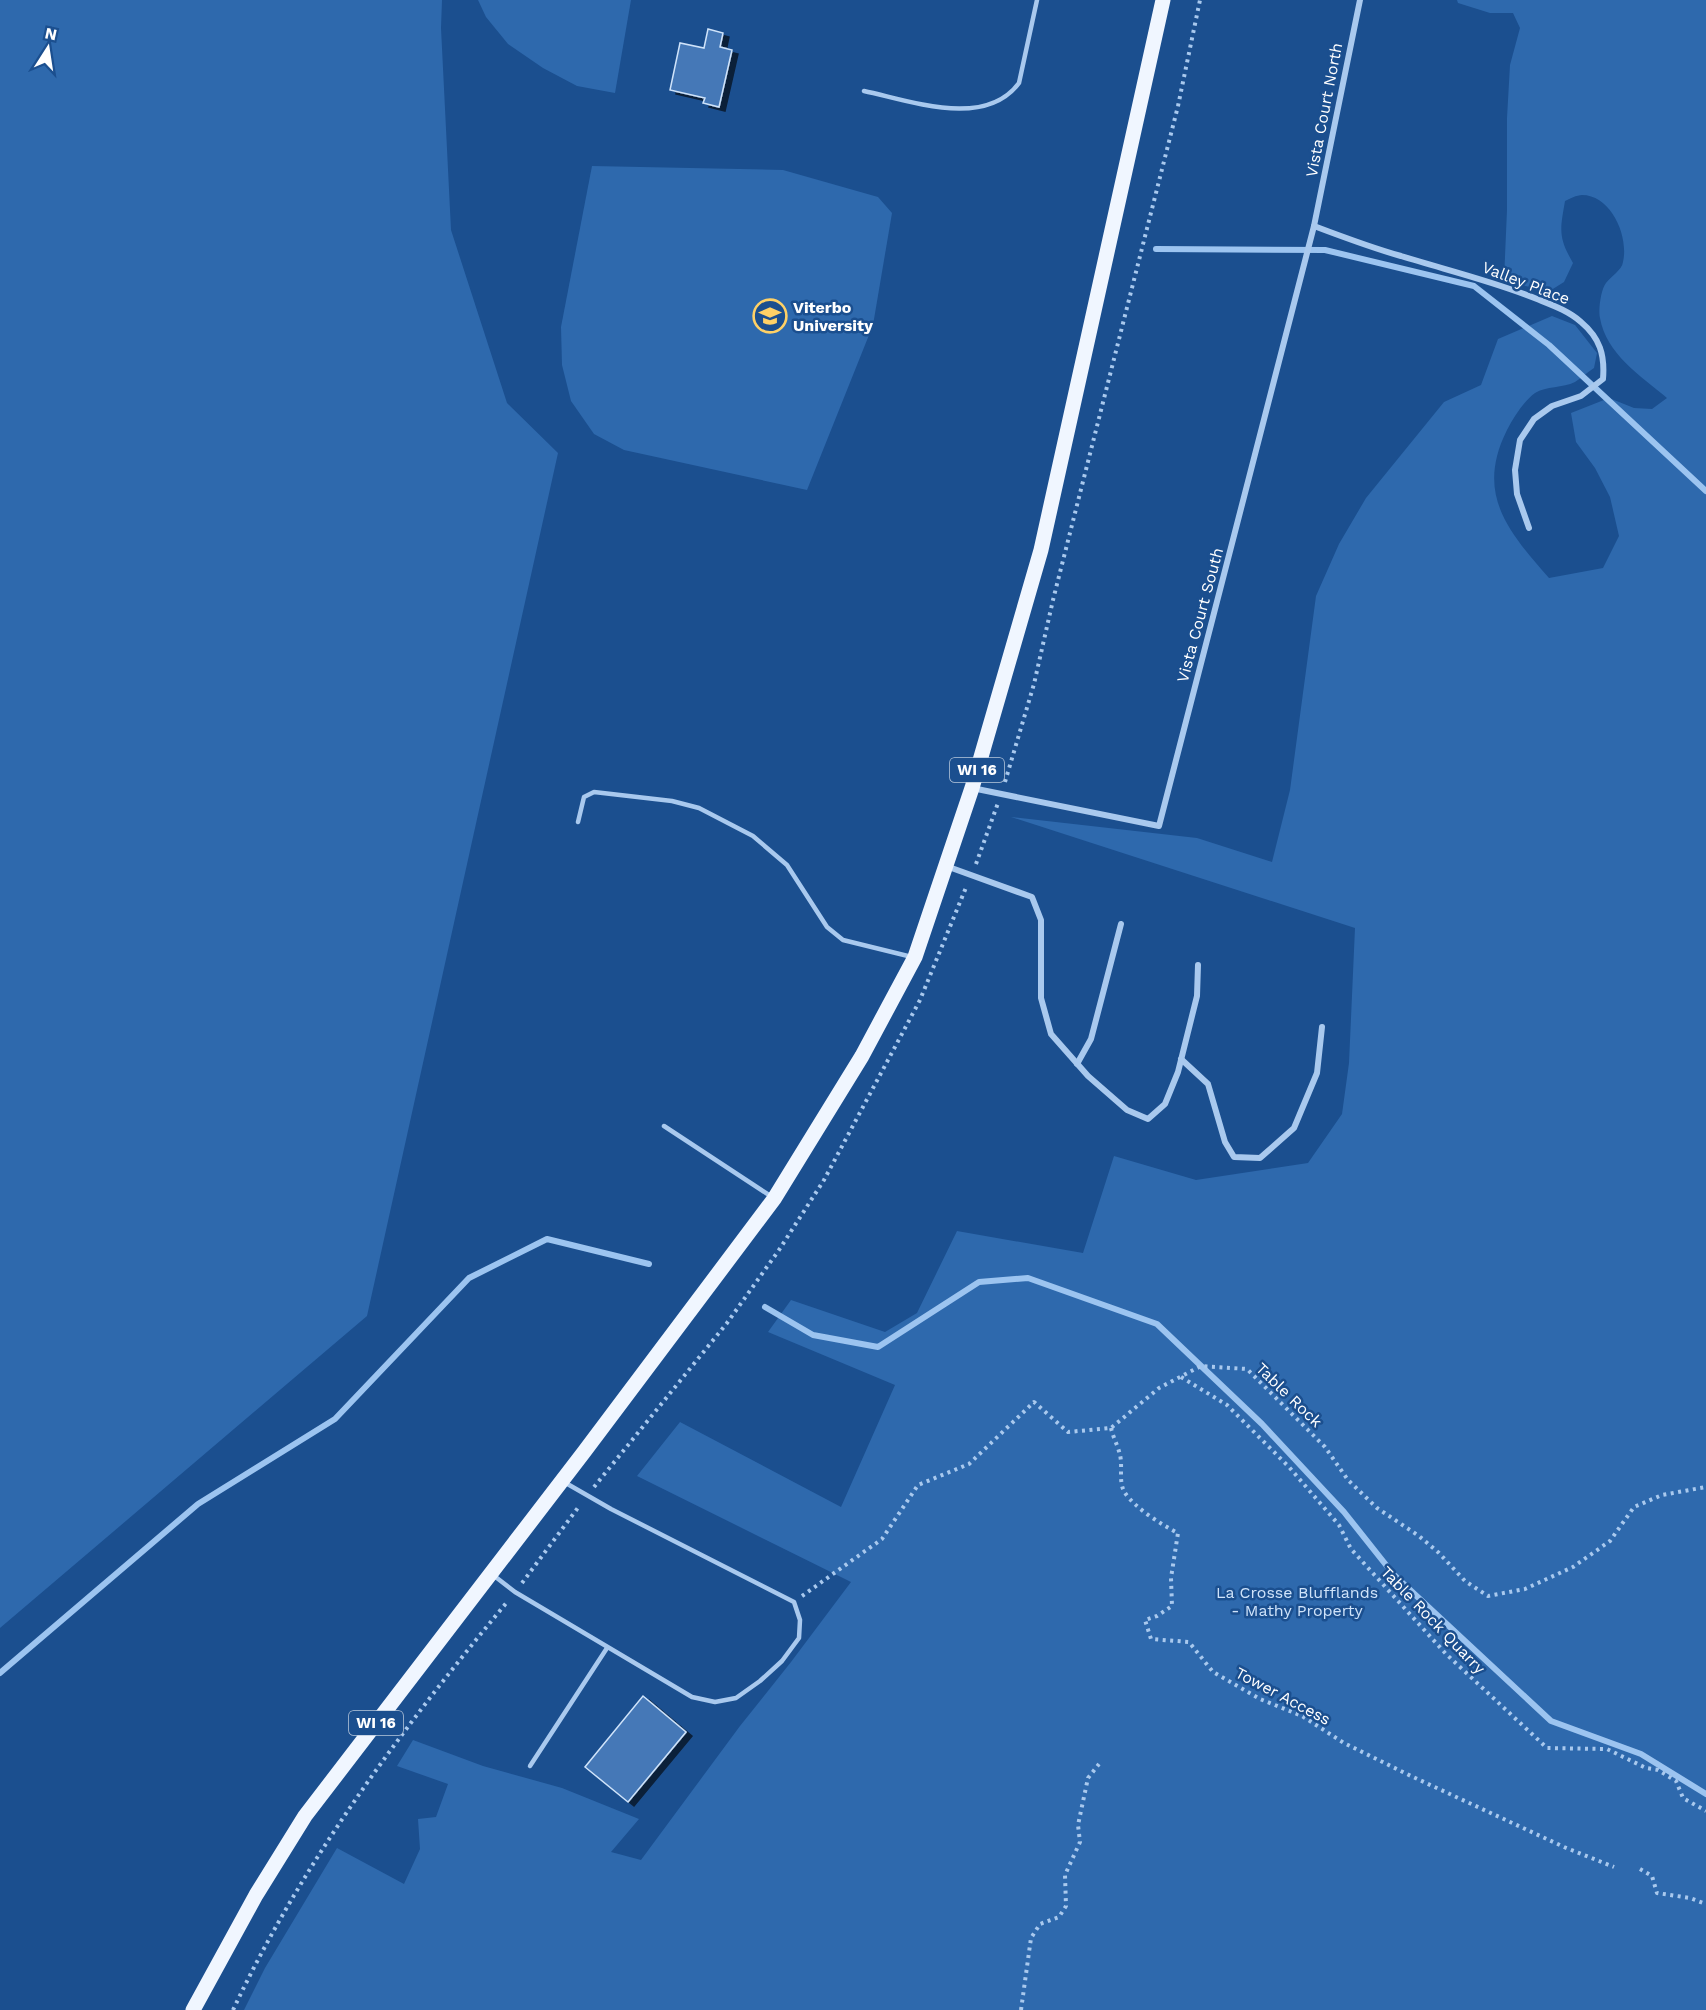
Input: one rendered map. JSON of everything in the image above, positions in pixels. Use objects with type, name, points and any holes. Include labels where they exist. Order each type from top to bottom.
[{"type":"main road","name":"WI 16","points":[[193,2010],[256,1895],[305,1816],[562,1481],[774,1198],[862,1056],[915,957],[972,788],[1041,550],[1163,0]]},
{"type":"street","name":"Vista Court North","points":[[1314,226],[1360,0]]},
{"type":"street","name":"Vista Court South","points":[[972,788],[1159,826],[1314,226]]},
{"type":"street","name":"Valley Place","points":[[1314,226],[1398,255],[1519,291],[1560,308],[1580,321],[1592,333],[1601,348],[1604,362],[1603,379],[1581,396],[1552,406],[1534,419],[1520,440],[1515,470],[1517,494],[1529,528]]},
{"type":"street","points":[[946,866],[1032,897],[1041,920],[1041,998],[1051,1034],[1088,1076],[1127,1110],[1148,1119],[1165,1104],[1181,1059],[1197,996],[1198,965]]},
{"type":"street","points":[[1077,1064],[1091,1040],[1121,924]]},
{"type":"street","points":[[1181,1059],[1208,1084],[1225,1142],[1234,1157],[1260,1158],[1294,1128],[1317,1073],[1322,1027]]},
{"type":"lane","points":[[864,92],[955,109],[984,107],[998,102],[1012,92],[1019,83],[1037,0]]},
{"type":"lane","points":[[578,822],[584,797],[594,792],[672,801],[699,808],[753,836],[787,865],[827,927],[843,940],[915,957]]},
{"type":"lane","points":[[664,1126],[774,1198]]},
{"type":"lane","points":[[490,1573],[515,1592],[692,1697],[715,1702],[736,1698],[760,1681],[782,1661],[799,1638],[800,1620],[794,1602],[562,1481]]},
{"type":"lane","points":[[530,1766],[607,1648]]},
{"type":"path","points":[[233,2010],[288,1906],[361,1790],[416,1713],[515,1592],[587,1496],[728,1323],[779,1250],[824,1180],[920,1000],[1001,794],[1034,684],[1053,600],[1178,106],[1200,0]]},
{"type":"path","name":"Table Rock","points":[[1111,1428],[1159,1388],[1201,1366],[1246,1369],[1325,1447],[1348,1480],[1377,1508],[1419,1536],[1439,1553],[1465,1581],[1488,1596],[1525,1589],[1573,1567],[1610,1541],[1634,1507],[1662,1495],[1706,1487]]},
{"type":"path","name":"Table Rock Quarry","points":[[1181,1377],[1227,1405],[1289,1467],[1339,1525],[1351,1549],[1446,1654],[1547,1748],[1606,1749],[1646,1768],[1658,1770],[1676,1781],[1683,1798],[1706,1811]]},
{"type":"path","points":[[794,1602],[882,1539],[918,1485],[969,1464],[1034,1402],[1068,1432],[1111,1428]]},
{"type":"path","name":"Tower Access","points":[[1111,1428],[1120,1456],[1120,1476],[1124,1492],[1140,1508],[1179,1533],[1171,1578],[1172,1606],[1157,1616],[1145,1620],[1151,1639],[1189,1642],[1214,1672],[1260,1699],[1302,1716],[1344,1743],[1410,1776],[1614,1868]]},
{"type":"path","points":[[1021,2010],[1031,1938],[1040,1924],[1059,1917],[1066,1906],[1065,1875],[1080,1842],[1078,1825],[1088,1778],[1099,1764]]},
{"type":"path","points":[[1640,1869],[1652,1876],[1657,1893],[1690,1898],[1706,1904]]},
{"type":"green space","points":[[0,0],[442,0],[441,28],[451,230],[507,403],[558,453],[367,1316],[0,1628]]},
{"type":"green space","points":[[478,0],[631,0],[615,93],[577,86],[543,68],[508,44],[486,17]]},
{"type":"green space","name":"La Crosse Blufflands - Mathy Property","points":[[1457,0],[1706,0],[1706,2010],[244,2010],[265,1968],[337,1848],[404,1884],[420,1849],[418,1819],[436,1817],[448,1784],[397,1766],[413,1740],[483,1766],[562,1788],[639,1819],[611,1852],[641,1860],[851,1582],[637,1476],[680,1422],[841,1507],[895,1385],[768,1332],[791,1300],[885,1332],[917,1313],[957,1231],[1083,1253],[1114,1156],[1196,1180],[1308,1163],[1342,1114],[1349,1063],[1355,928],[1011,817],[1197,838],[1272,862],[1290,790],[1316,596],[1339,544],[1366,498],[1444,402],[1481,385],[1498,339],[1552,316],[1575,325],[1597,353],[1594,368],[1575,382],[1535,393],[1523,405],[1507,430],[1498,453],[1494,474],[1495,493],[1509,527],[1549,578],[1603,568],[1619,536],[1610,497],[1595,468],[1576,442],[1571,413],[1609,398],[1634,408],[1652,409],[1667,398],[1626,363],[1609,343],[1604,331],[1599,314],[1601,295],[1606,283],[1622,265],[1624,252],[1616,219],[1601,202],[1582,195],[1565,201],[1562,233],[1573,263],[1564,282],[1548,292],[1504,280],[1510,65],[1520,28],[1513,13],[1490,13],[1458,3]]},
{"type":"green space","points":[[592,166],[783,170],[878,197],[892,213],[873,325],[807,490],[624,450],[594,434],[571,401],[562,365],[561,327]]},
{"type":"building","points":[[708,29],[723,33],[720,47],[732,50],[719,107],[703,103],[705,98],[670,90],[680,43],[704,48]]},
{"type":"building","points":[[643,1696],[686,1732],[628,1802],[585,1767]]},
{"type":"waterway","points":[[1156,249],[1325,250],[1474,286],[1549,345],[1706,491]]},
{"type":"waterway","points":[[0,1673],[198,1504],[335,1419],[469,1278],[547,1239],[649,1264]]},
{"type":"waterway","points":[[765,1307],[813,1335],[878,1347],[979,1282],[1028,1278],[1157,1324],[1262,1424],[1344,1512],[1394,1575],[1551,1721],[1641,1754],[1706,1794]]},
{"type":"place","name":"Viterbo University","points":[[770,316]]}]
